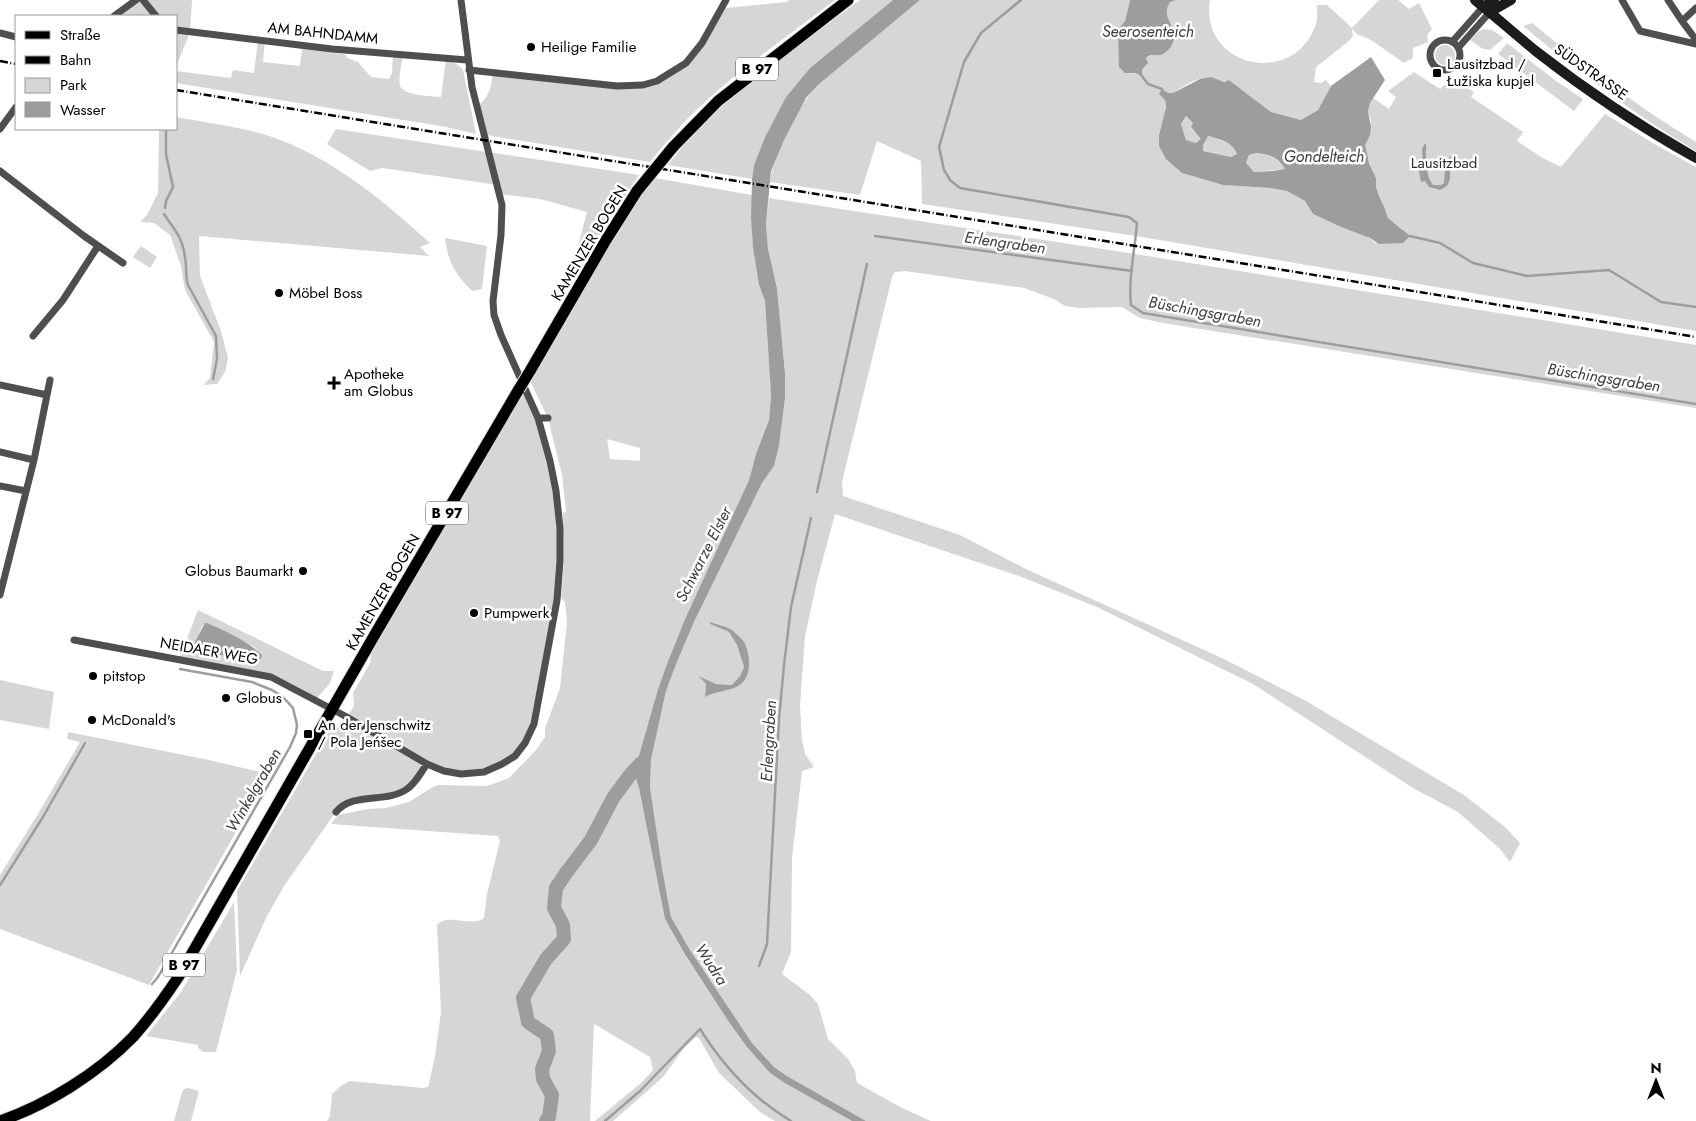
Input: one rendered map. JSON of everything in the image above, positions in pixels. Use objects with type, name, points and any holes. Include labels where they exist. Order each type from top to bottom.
[{"type":"main road","name":"KAMENZER BOGEN","points":[[0,1121],[26,1111],[84,1077],[133,1037],[155,1011],[179,976],[332,709],[606,240],[637,191],[673,146],[724,96],[848,0]]},
{"type":"main road","points":[[1483,6],[1494,0]]},
{"type":"main road","points":[[1483,6],[1511,0]]},
{"type":"main road","name":"SÜDSTRASSE","points":[[1483,6],[1570,76],[1656,136],[1696,158]]},
{"type":"street","points":[[115,15],[136,0]]},
{"type":"street","points":[[143,0],[155,15]]},
{"type":"street","name":"NEIDAER WEG","points":[[74,640],[271,677],[332,709],[427,764],[444,771],[461,774],[484,772],[515,756],[525,743],[534,724],[557,600],[560,528],[556,491],[550,461],[538,418],[494,315],[493,301],[501,235],[502,205],[477,110],[469,70],[461,0]]},
{"type":"street","points":[[469,70],[617,86],[643,85],[657,81],[686,63],[702,44],[726,0]]},
{"type":"street","points":[[1622,0],[1640,31],[1696,44]]},
{"type":"street","points":[[1668,0],[1696,40]]},
{"type":"street","points":[[1452,42],[1483,6]]},
{"type":"street","points":[[1458,48],[1483,6]]},
{"type":"street","points":[[1682,21],[1696,8]]},
{"type":"street","name":"AM BAHNDAMM","points":[[178,30],[332,49],[468,60]]},
{"type":"street","points":[[0,34],[15,37]]},
{"type":"street","points":[[1441,41],[1452,42],[1458,48],[1459,60],[1455,65],[1444,69],[1435,66],[1431,57],[1433,47],[1441,41]]},
{"type":"street","points":[[0,129],[15,108]]},
{"type":"street","points":[[0,171],[123,263]]},
{"type":"street","points":[[33,336],[63,300],[98,246]]},
{"type":"street","points":[[0,595],[34,460],[50,380]]},
{"type":"street","points":[[0,385],[47,395]]},
{"type":"street","points":[[538,418],[548,418]]},
{"type":"street","points":[[0,452],[34,460]]},
{"type":"street","points":[[0,486],[26,491]]},
{"type":"street","points":[[336,812],[342,804],[391,795],[407,789],[418,778],[427,764]]},
{"type":"green space","points":[[137,0],[192,0],[190,32],[178,62],[178,15],[116,15]]},
{"type":"green space","points":[[790,0],[835,0],[720,88],[683,123],[650,162],[486,135],[477,106],[488,95],[493,69],[605,82],[640,83],[667,76],[704,45],[726,8]]},
{"type":"green space","points":[[860,0],[893,0],[810,68],[786,97],[765,137],[754,165],[752,179],[668,165],[687,141],[733,97],[758,76]]},
{"type":"green space","name":"Lausitzbad","points":[[920,0],[1130,0],[1125,21],[1119,28],[1120,67],[1131,73],[1142,74],[1142,70],[1147,65],[1146,58],[1153,54],[1173,31],[1168,20],[1167,9],[1170,2],[1176,0],[1210,0],[1210,23],[1219,41],[1233,54],[1251,62],[1270,63],[1289,57],[1305,44],[1316,24],[1317,5],[1327,5],[1352,28],[1379,0],[1398,0],[1409,9],[1419,3],[1432,29],[1427,35],[1428,42],[1413,48],[1413,58],[1404,63],[1352,29],[1353,36],[1350,40],[1316,67],[1314,82],[1321,83],[1326,80],[1331,86],[1318,110],[1301,120],[1271,112],[1229,80],[1201,79],[1187,84],[1165,100],[1166,106],[1159,146],[1192,176],[1223,185],[1287,191],[1305,201],[1313,214],[1370,238],[1375,243],[1402,229],[1388,218],[1376,187],[1376,178],[1366,155],[1365,145],[1371,120],[1368,111],[1373,98],[1389,109],[1396,97],[1388,91],[1414,72],[1440,89],[1452,78],[1474,92],[1471,97],[1523,132],[1517,141],[1541,157],[1561,167],[1605,114],[1696,167],[1696,331],[1136,236],[922,204],[921,161],[877,141],[860,195],[770,182],[781,144],[810,94],[818,85]]},
{"type":"green space","points":[[1532,23],[1571,55],[1653,115],[1696,142],[1696,151],[1651,123],[1607,92],[1523,26]]},
{"type":"green space","points":[[1484,29],[1492,30],[1504,38],[1490,50],[1483,49],[1470,40]]},
{"type":"green space","points":[[258,40],[265,40],[263,62],[300,66],[302,49],[343,54],[347,58],[358,62],[371,77],[389,79],[392,73],[393,54],[403,55],[400,75],[400,86],[402,89],[412,94],[441,97],[446,59],[463,70],[476,134],[446,127],[178,83],[178,71],[231,78],[233,70],[254,73]]},
{"type":"green space","points":[[1507,43],[1556,81],[1583,99],[1574,111],[1498,54]]},
{"type":"green space","points":[[1445,45],[1452,48],[1455,55],[1452,62],[1445,65],[1438,62],[1435,55],[1438,48]]},
{"type":"green space","points":[[1186,116],[1193,123],[1191,128],[1202,139],[1196,143],[1186,140],[1181,124]]},
{"type":"green space","points":[[178,117],[233,127],[288,143],[308,152],[345,174],[397,214],[430,243],[420,247],[429,256],[199,236],[200,276],[221,331],[228,358],[225,372],[217,384],[203,385],[210,378],[214,342],[185,290],[181,266],[170,235],[154,223],[140,222],[147,215],[158,193],[159,130],[178,130]]},
{"type":"green space","points":[[336,129],[639,175],[583,260],[575,258],[587,212],[540,199],[500,194],[498,185],[382,168],[370,171],[327,144]]},
{"type":"green space","points":[[1207,136],[1229,143],[1237,154],[1231,157],[1203,151],[1203,145]]},
{"type":"green space","points":[[1256,153],[1273,157],[1285,169],[1254,172],[1246,164],[1249,155]]},
{"type":"green space","points":[[649,177],[752,195],[753,248],[759,285],[765,301],[771,395],[769,420],[756,454],[749,480],[685,619],[658,689],[638,759],[627,774],[635,775],[639,788],[665,919],[684,954],[747,1047],[769,1072],[852,1121],[775,1121],[760,1112],[719,1073],[699,1038],[696,1037],[684,1048],[663,1077],[613,1121],[595,1121],[641,1083],[653,1070],[650,1057],[594,1024],[590,1121],[327,1121],[330,1116],[332,1094],[350,1081],[428,1087],[435,1057],[441,1012],[437,925],[447,920],[479,921],[484,918],[487,894],[500,841],[498,836],[331,824],[338,815],[368,809],[386,808],[409,802],[438,785],[487,786],[509,778],[536,750],[545,737],[545,728],[560,688],[567,622],[565,602],[561,598],[564,562],[563,513],[566,512],[562,475],[548,418],[528,377]],"holes":[[[607,439],[640,448],[640,461],[610,459]]]},
{"type":"green space","points":[[769,198],[1129,253],[1696,345],[1696,408],[1163,323],[1140,318],[1122,307],[1079,308],[1065,306],[1054,299],[1024,288],[905,271],[895,272],[892,277],[842,482],[843,496],[960,535],[1026,569],[1224,659],[1306,701],[1464,795],[1505,827],[1520,843],[1510,862],[1500,849],[1458,812],[1413,788],[1253,684],[1097,607],[1019,576],[835,514],[805,636],[800,706],[802,740],[805,754],[814,767],[802,771],[792,858],[791,952],[782,974],[810,995],[818,1004],[828,1039],[848,1059],[855,1071],[857,1083],[902,1108],[931,1121],[866,1121],[774,1067],[752,1043],[690,950],[671,917],[650,787],[651,760],[666,691],[677,662],[694,622],[762,483],[774,466],[785,398],[785,372],[777,288],[768,249],[766,224]],"holes":[[[710,624],[730,629],[749,670],[738,686],[705,696],[706,684],[699,677],[716,684],[732,685],[740,676],[744,667],[737,645],[729,632]]]},
{"type":"green space","points":[[445,238],[487,246],[482,289],[472,291],[461,279],[450,261]]},
{"type":"green space","points":[[141,246],[157,257],[150,268],[133,257]]},
{"type":"green space","points":[[525,389],[534,409],[556,491],[560,561],[534,724],[515,756],[484,772],[461,774],[426,763],[402,792],[342,803],[284,886],[266,918],[240,976],[237,891],[328,733],[342,725],[354,706],[353,693],[370,663],[371,654]]},
{"type":"green space","points":[[198,610],[323,671],[334,671],[330,683],[317,698],[288,682],[179,660]],"holes":[[[203,625],[253,646],[261,654],[261,659],[192,647]]]},
{"type":"green space","points":[[0,680],[54,692],[49,729],[0,720]]},
{"type":"green space","points":[[68,732],[269,774],[149,985],[0,929],[0,875],[80,742],[67,739]]},
{"type":"green space","points":[[234,902],[237,970],[216,1052],[203,1052],[198,1048],[198,1045],[146,1036],[181,992]]},
{"type":"green space","points":[[188,1088],[199,1091],[191,1121],[174,1121],[182,1092]]},
{"type":"water","points":[[893,0],[920,0],[818,85],[806,98],[784,140],[771,171],[766,224],[768,249],[777,288],[785,373],[785,398],[779,445],[774,466],[762,483],[694,622],[666,691],[651,760],[650,787],[671,917],[690,950],[752,1043],[774,1067],[866,1121],[852,1121],[769,1072],[747,1047],[729,1022],[684,953],[665,919],[639,788],[635,775],[631,779],[627,774],[638,759],[658,689],[669,659],[685,619],[749,480],[756,454],[769,420],[771,395],[765,301],[759,285],[753,248],[751,217],[754,165],[765,137],[786,97],[810,68]]},
{"type":"water","name":"Seerosenteich","points":[[1130,0],[1176,0],[1170,2],[1167,12],[1173,32],[1174,40],[1172,45],[1163,54],[1148,56],[1146,58],[1148,63],[1140,75],[1125,73],[1119,67],[1118,33],[1119,28],[1125,21]]},
{"type":"water","name":"Gondelteich","points":[[1371,57],[1385,80],[1370,103],[1368,111],[1371,127],[1370,135],[1365,145],[1369,163],[1376,178],[1376,187],[1388,218],[1410,236],[1403,243],[1379,244],[1370,238],[1341,227],[1313,214],[1305,201],[1287,191],[1223,185],[1182,173],[1166,159],[1159,146],[1159,136],[1166,107],[1165,100],[1159,94],[1162,89],[1168,93],[1173,93],[1200,79],[1211,77],[1224,82],[1229,80],[1271,112],[1301,120],[1318,110],[1331,86]],"holes":[[[1186,116],[1193,123],[1191,127],[1201,139],[1196,143],[1186,140],[1181,124]],[[1208,136],[1212,137],[1229,143],[1237,154],[1231,157],[1203,151],[1203,145]],[[1256,153],[1269,155],[1276,159],[1285,169],[1254,172],[1246,163],[1249,155]]]},
{"type":"water","points":[[1425,143],[1427,171],[1433,185],[1444,183],[1449,157],[1454,156],[1450,168],[1450,179],[1447,186],[1440,190],[1429,187],[1425,181],[1421,182],[1418,166],[1423,165],[1422,149]]},
{"type":"water","points":[[710,622],[732,630],[743,640],[748,655],[749,667],[746,678],[738,686],[705,697],[706,684],[698,676],[716,684],[732,685],[740,676],[744,667],[737,645],[729,632],[710,624]]},
{"type":"water","points":[[205,623],[243,641],[262,655],[261,659],[255,661],[193,650],[192,647]]},
{"type":"waterway","name":"Büschingsgraben","points":[[1021,0],[981,33],[964,62],[939,147],[944,170],[950,180],[960,188],[1129,217],[1137,223],[1131,274],[1131,305],[1143,313],[1696,404]]},
{"type":"waterway","points":[[1141,75],[1148,84],[1162,89]]},
{"type":"waterway","points":[[165,208],[166,201],[173,187],[166,154],[166,131]]},
{"type":"waterway","points":[[164,214],[178,234],[182,244],[188,285],[216,336],[217,359],[213,379]]},
{"type":"waterway","name":"Erlengraben","points":[[875,236],[1132,271]]},
{"type":"waterway","points":[[1410,236],[1440,243],[1473,263],[1527,276],[1609,270],[1661,302],[1696,307]]},
{"type":"waterway","name":"Erlengraben","points":[[817,492],[867,264]]},
{"type":"waterway","name":"Erlengraben","points":[[759,966],[767,944],[779,719],[784,665],[791,607],[811,518]]},
{"type":"waterway","name":"Winkelgraben","points":[[152,984],[158,977],[290,747],[297,725],[293,708],[283,697],[272,690],[252,682],[180,669]]},
{"type":"waterway","points":[[0,885],[43,817],[85,743]]},
{"type":"waterway","name":"Schwarze Elster","points":[[546,1121],[549,1117],[552,1095],[543,1079],[542,1069],[549,1051],[547,1035],[528,1022],[523,998],[546,959],[564,939],[563,925],[554,908],[556,888],[591,840],[613,798],[641,763]]},
{"type":"waterway","name":"Erlengraben","points":[[605,1121],[640,1091],[700,1029],[740,1081],[751,1092],[791,1121]]},
{"type":"railway","points":[[0,61],[15,64]]},
{"type":"railway","points":[[178,90],[1696,337]]},
{"type":"place","name":"Heilige Familie","points":[[531,47]]},
{"type":"place","name":"Lausitzbad / Łužiska kupjel","points":[[1437,73]]},
{"type":"place","name":"Möbel Boss","points":[[279,293]]},
{"type":"place","name":"Apotheke am Globus","points":[[334,383]]},
{"type":"place","name":"Globus Baumarkt","points":[[303,571]]},
{"type":"place","name":"Pumpwerk","points":[[474,613]]},
{"type":"place","name":"pitstop","points":[[93,676]]},
{"type":"place","name":"Globus","points":[[226,698]]},
{"type":"place","name":"McDonald's","points":[[92,720]]},
{"type":"place","name":"An der Jenschwitz / Pola Jeńšec","points":[[308,734]]},
{"type":"water label","name":"Wudra","points":[[712,964]]}]
